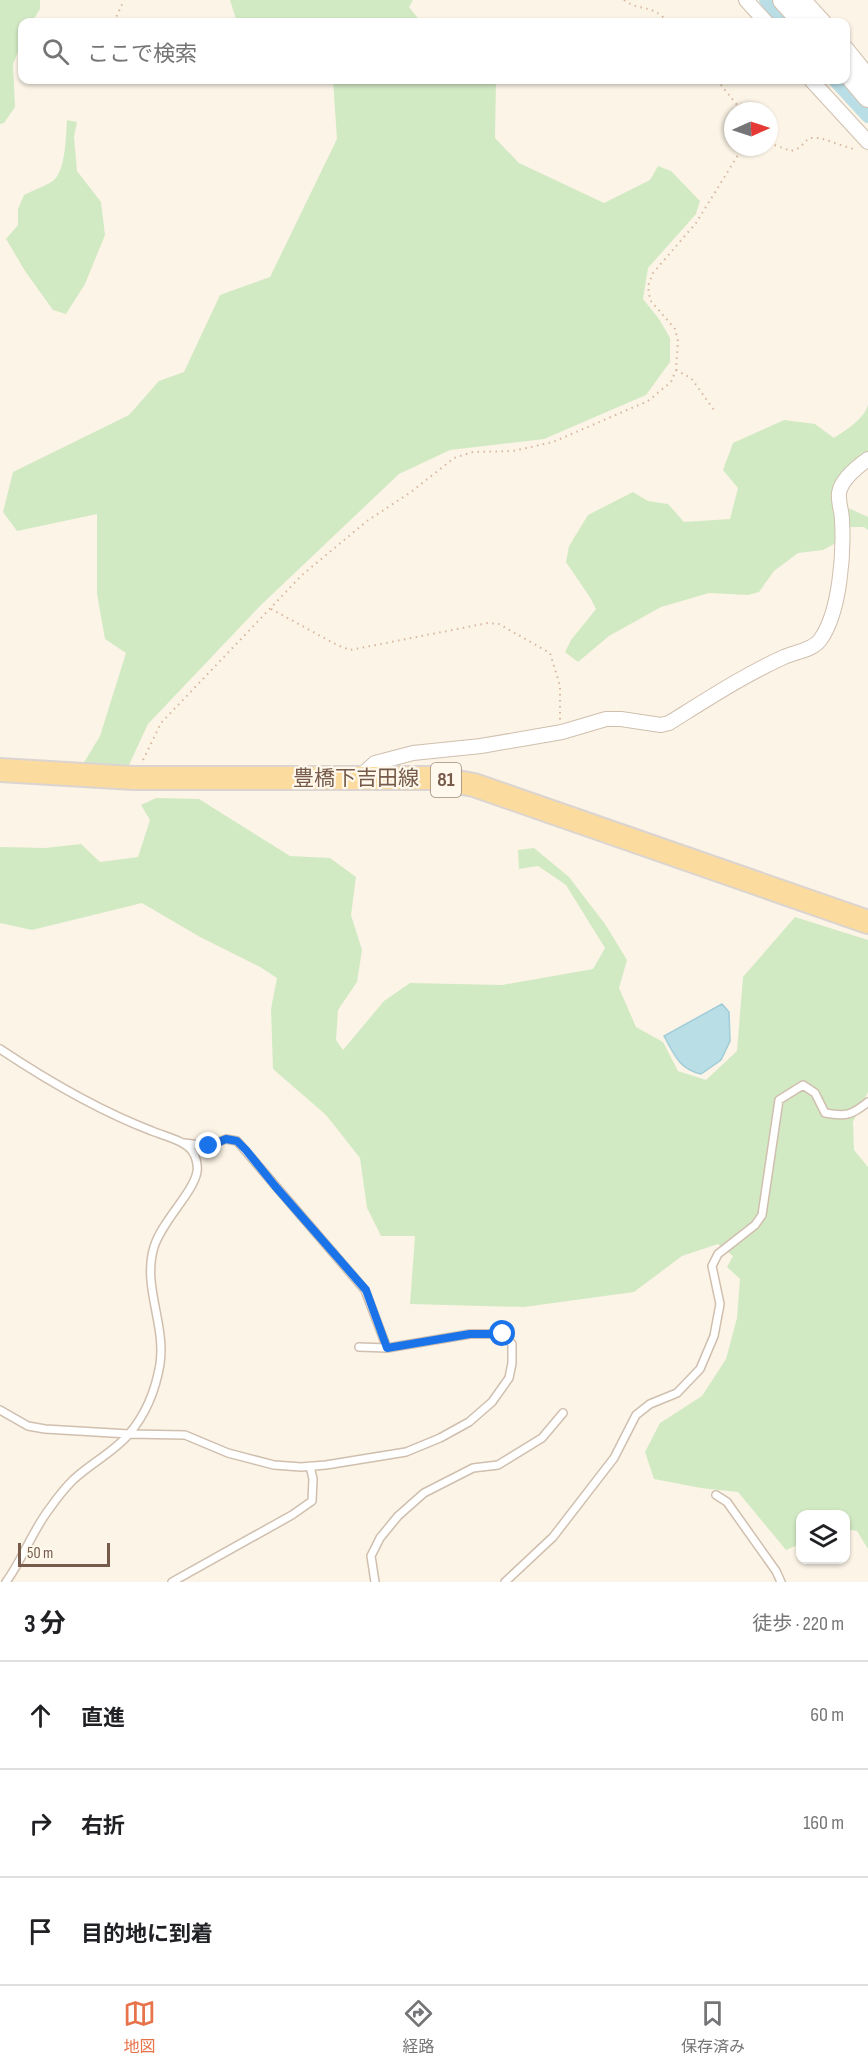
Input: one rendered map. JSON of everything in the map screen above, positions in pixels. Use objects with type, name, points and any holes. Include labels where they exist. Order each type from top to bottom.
[{"type":"main road","name":"豊橋下吉田線","points":[[0,770],[134,778],[435,778],[474,785],[868,922]]},
{"type":"street","points":[[746,0],[762,18]]},
{"type":"street","points":[[783,0],[799,18]]},
{"type":"street","points":[[807,1],[821,18]]},
{"type":"street","points":[[850,53],[868,75]]},
{"type":"street","points":[[850,76],[868,96]]},
{"type":"street","points":[[815,84],[865,145]]},
{"type":"street","points":[[362,779],[365,772],[375,764],[413,753],[481,746],[562,732],[606,719],[661,725],[669,723],[763,668],[819,643],[826,631],[838,591],[841,571],[842,521],[839,493],[847,477],[868,459]]},
{"type":"lane","points":[[0,1049],[48,1080],[117,1118],[184,1143],[209,1146],[226,1139],[237,1141],[366,1290],[387,1348]]},
{"type":"lane","points":[[506,1582],[560,1528],[614,1458],[636,1415],[650,1404],[677,1393],[700,1369],[714,1336],[720,1304],[712,1266],[718,1254],[755,1225],[762,1215],[779,1100],[803,1085],[815,1093],[825,1113],[841,1116],[855,1113],[868,1102]]},
{"type":"lane","points":[[6,1582],[14,1572],[48,1509],[74,1480],[129,1434],[156,1387],[161,1361],[161,1339],[150,1282],[150,1260],[163,1227],[197,1174],[197,1162],[193,1151],[184,1143]]},
{"type":"lane","points":[[0,1410],[28,1426],[129,1434],[185,1435],[228,1453],[274,1465],[310,1466],[406,1452],[440,1438],[469,1422],[492,1402],[509,1378],[513,1363],[512,1344],[503,1334],[470,1334],[387,1348],[359,1347]]},
{"type":"lane","points":[[375,1582],[371,1556],[380,1538],[398,1516],[424,1493],[473,1468],[498,1465],[542,1437],[563,1413]]},
{"type":"lane","points":[[172,1582],[292,1515],[312,1501],[314,1479],[310,1466]]},
{"type":"lane","points":[[716,1495],[727,1502],[776,1571],[781,1582]]},
{"type":"path","points":[[116,18],[124,0]]},
{"type":"path","points":[[624,0],[652,9],[663,18]]},
{"type":"path","points":[[720,84],[735,102]]},
{"type":"path","points":[[778,147],[791,152],[809,138],[820,138],[854,151],[865,145]]},
{"type":"path","points":[[134,778],[161,723],[302,576],[366,521],[411,492],[454,458],[472,452],[513,451],[553,442],[648,402],[671,382],[676,370],[678,341],[675,329],[650,300],[648,286],[653,273],[702,214],[737,156]]},
{"type":"path","points":[[676,370],[691,378],[714,410]]},
{"type":"path","points":[[270,609],[350,650],[488,623],[499,624],[550,652],[561,686],[559,714],[562,732]]},
{"type":"green space","points":[[0,0],[40,0],[40,9],[34,18],[18,18],[18,52],[13,64],[15,107],[4,123],[0,124]]},
{"type":"green space","points":[[230,0],[413,0],[409,7],[418,18],[236,18]]},
{"type":"green space","points":[[333,84],[496,84],[495,138],[519,163],[604,203],[650,180],[658,166],[671,171],[700,201],[696,214],[648,268],[643,299],[670,338],[670,362],[646,395],[544,439],[450,450],[399,474],[261,605],[148,724],[129,765],[83,764],[100,736],[126,653],[105,639],[97,594],[97,514],[17,531],[3,512],[13,472],[129,415],[159,381],[184,372],[220,295],[270,277],[337,139]]},
{"type":"green space","points":[[67,120],[77,122],[74,137],[77,171],[101,202],[105,235],[85,284],[66,314],[53,310],[25,271],[6,239],[18,225],[18,209],[24,195],[51,182],[58,175],[65,151]]},
{"type":"green space","points":[[868,405],[868,454],[839,484],[846,507],[868,517],[868,530],[864,527],[846,527],[836,543],[823,550],[798,553],[774,571],[759,592],[748,595],[709,593],[661,607],[609,636],[578,662],[565,652],[571,640],[596,609],[566,562],[569,546],[588,515],[633,492],[648,501],[668,504],[684,522],[730,519],[738,488],[723,470],[733,443],[784,420],[815,424],[834,438],[859,419]]},
{"type":"green space","points":[[156,798],[199,799],[290,856],[330,858],[356,877],[351,915],[362,950],[357,982],[338,1010],[336,1040],[343,1050],[384,1001],[410,983],[502,985],[593,969],[605,948],[566,885],[538,866],[519,869],[518,850],[534,848],[569,877],[605,924],[627,960],[619,988],[636,1027],[663,1042],[678,1071],[706,1080],[737,1051],[743,977],[795,917],[868,940],[868,1092],[853,1122],[854,1150],[868,1167],[868,1549],[857,1531],[850,1530],[850,1510],[796,1510],[796,1546],[786,1550],[738,1492],[654,1479],[645,1452],[660,1423],[702,1396],[726,1359],[737,1318],[740,1279],[727,1267],[733,1256],[718,1244],[682,1256],[634,1292],[524,1307],[410,1304],[415,1236],[381,1236],[367,1208],[360,1158],[326,1115],[273,1069],[271,1009],[277,978],[142,903],[32,930],[0,923],[0,847],[45,848],[81,844],[100,862],[138,857],[150,820],[141,805]]},
{"type":"water","points":[[722,1004],[729,1012],[730,1041],[721,1060],[701,1074],[694,1072],[682,1065],[664,1036]]},
{"type":"waterway","points":[[766,0],[782,18]]},
{"type":"waterway","points":[[839,84],[868,116]]},
{"type":"route","points":[[209,1146],[226,1139],[237,1141],[246,1150],[366,1290],[387,1348],[470,1334],[503,1334]]}]
